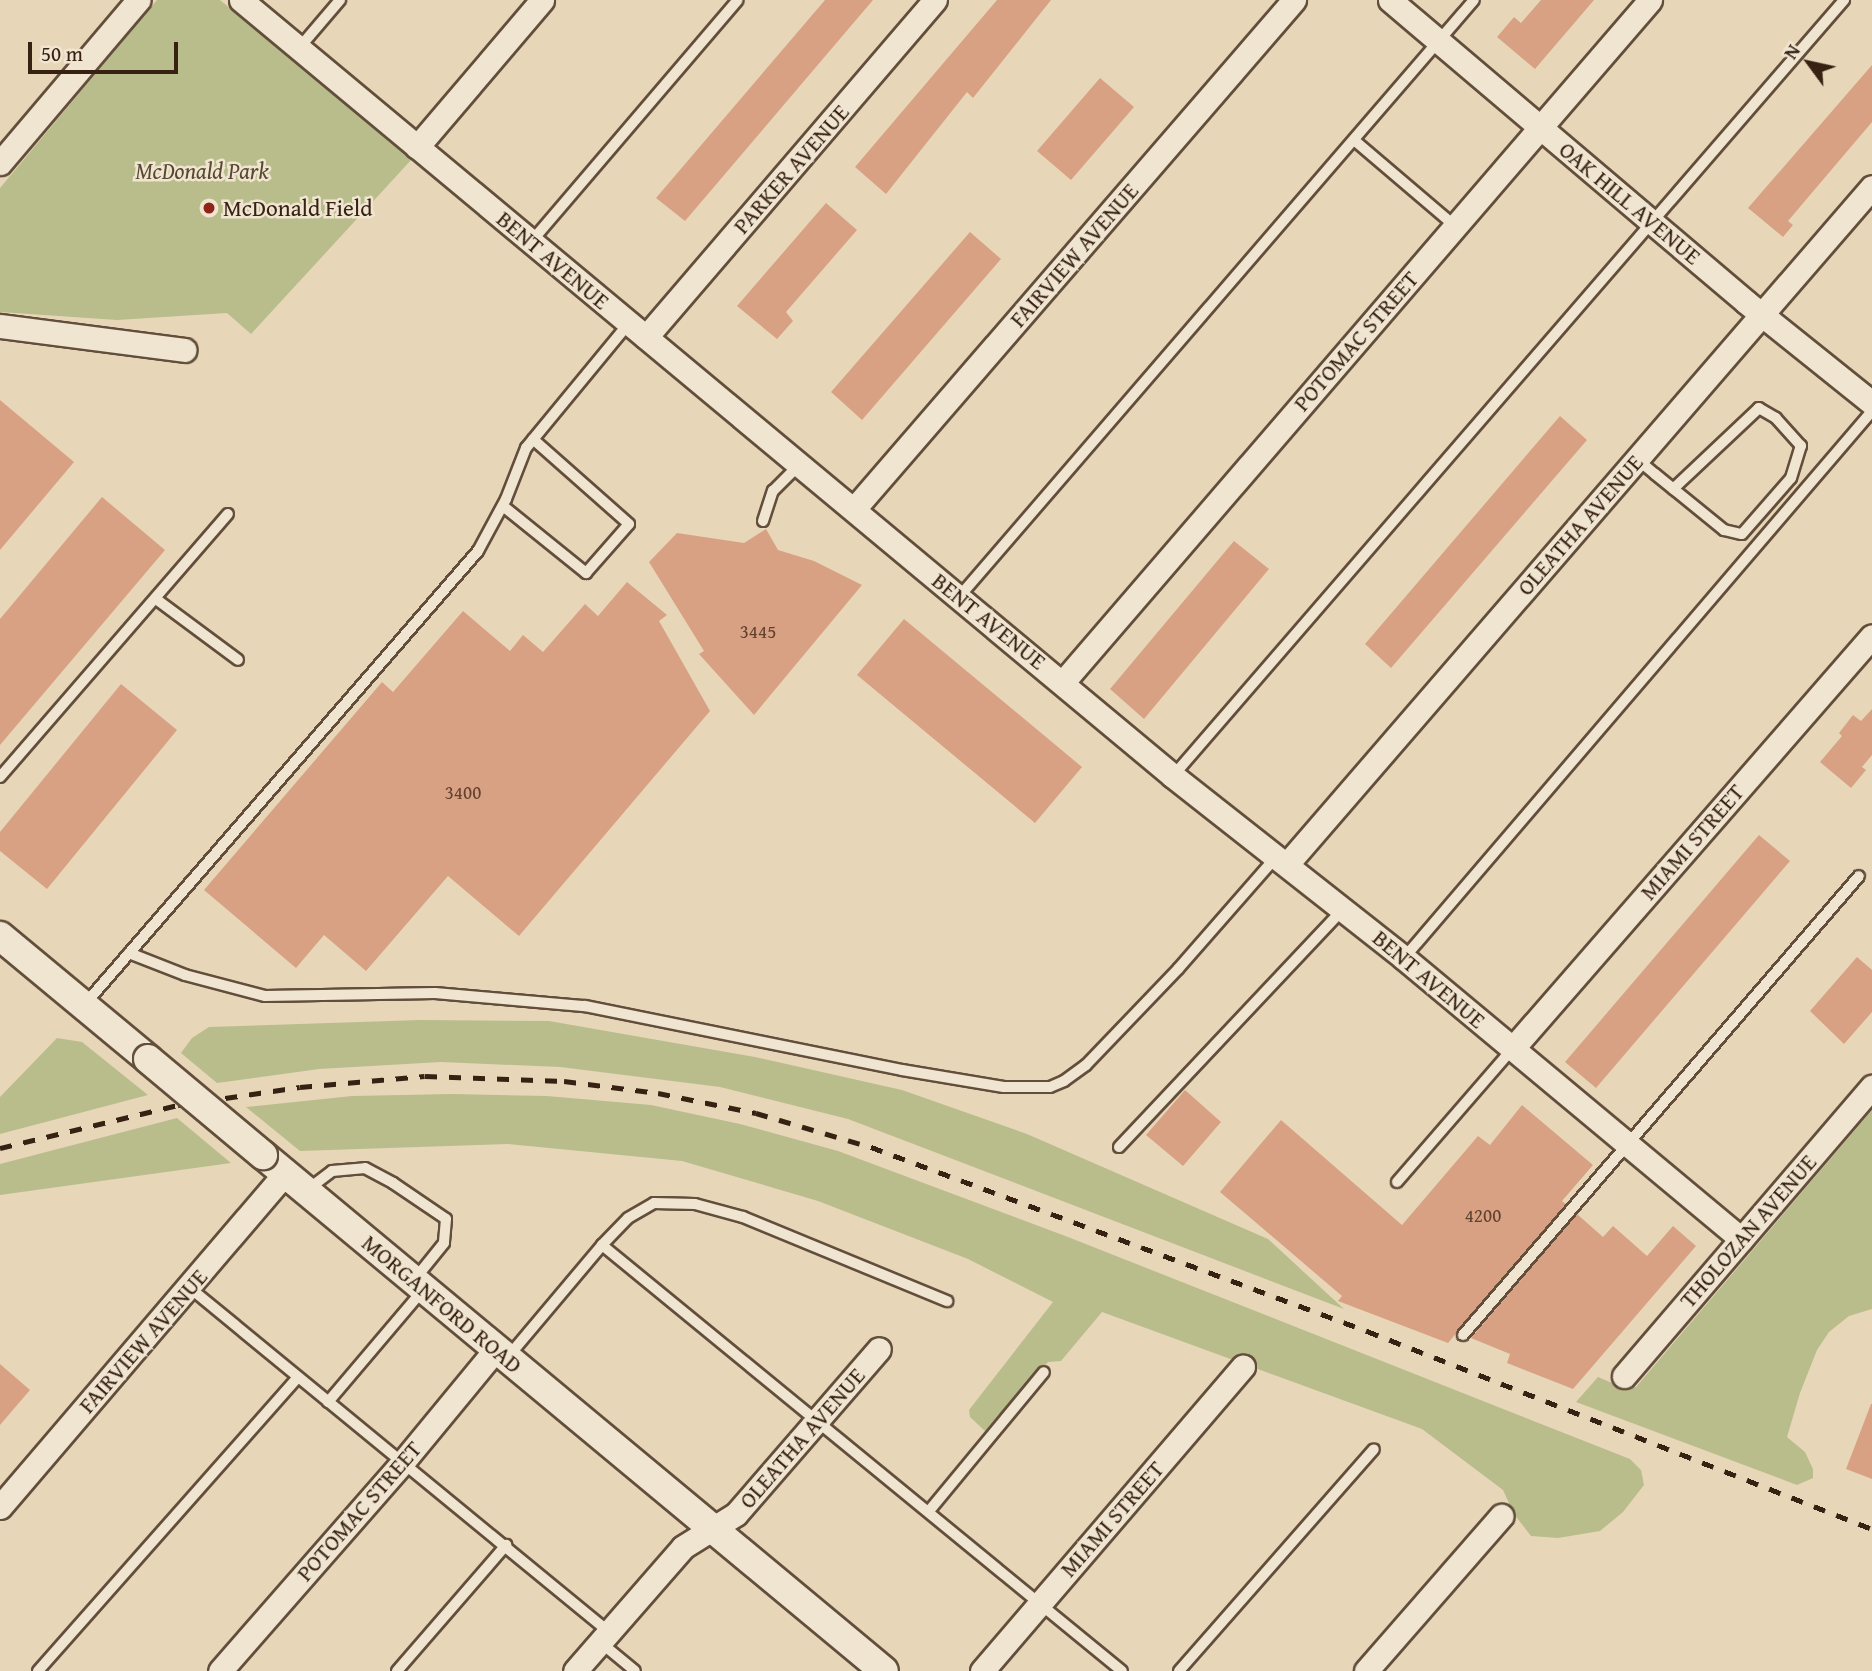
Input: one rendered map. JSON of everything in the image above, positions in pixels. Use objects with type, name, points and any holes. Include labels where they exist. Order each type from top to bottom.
[{"type":"street","points":[[0,163],[138,0]]},
{"type":"street","name":"BENT AVENUE","points":[[241,0],[1173,776],[1282,859],[1404,958],[1741,1239]]},
{"type":"street","points":[[417,147],[542,0]]},
{"type":"street","name":"PARKER AVENUE","points":[[638,330],[935,0]]},
{"type":"street","name":"FAIRVIEW AVENUE","points":[[854,509],[1294,0]]},
{"type":"street","name":"OAK HILL AVENUE","points":[[1390,0],[1762,314],[1872,403]]},
{"type":"street","name":"POTOMAC STREET","points":[[1063,682],[1650,0]]},
{"type":"street","name":"OLEATHA AVENUE","points":[[1282,859],[1637,459],[1872,187]]},
{"type":"street","points":[[0,326],[184,350]]},
{"type":"street","name":"MIAMI STREET","points":[[1513,1048],[1872,636]]},
{"type":"street","name":"MORGANFORD ROAD","points":[[0,936],[884,1671]]},
{"type":"street","name":"THOLOZAN AVENUE","points":[[1624,1376],[1872,1087]]},
{"type":"street","name":"FAIRVIEW AVENUE","points":[[0,1507],[190,1288],[296,1182]]},
{"type":"street","name":"OLEATHA AVENUE","points":[[575,1671],[682,1547],[736,1514],[879,1349]]},
{"type":"street","name":"POTOMAC STREET","points":[[220,1671],[502,1353]]},
{"type":"street","name":"MIAMI STREET","points":[[982,1671],[1242,1367]]},
{"type":"street","points":[[1366,1671],[1501,1516]]},
{"type":"lane","points":[[300,47],[340,0]]},
{"type":"lane","points":[[531,242],[738,0]]},
{"type":"lane","points":[[959,597],[1474,0]]},
{"type":"lane","points":[[1173,776],[1654,223],[1844,0]]},
{"type":"lane","points":[[1354,140],[1455,226]]},
{"type":"lane","points":[[83,1006],[478,551],[503,506],[526,448],[638,330]]},
{"type":"lane","points":[[1637,459],[1673,489],[1724,530],[1742,534],[1791,478],[1801,446],[1776,418],[1759,408],[1673,489]]},
{"type":"lane","points":[[1404,958],[1872,411]]},
{"type":"lane","points":[[503,506],[586,573],[629,524],[533,439]]},
{"type":"lane","points":[[763,521],[773,491],[800,464]]},
{"type":"lane","points":[[0,777],[56,709],[156,599],[228,514]]},
{"type":"lane","points":[[156,599],[238,660]]},
{"type":"lane","points":[[129,953],[185,975],[265,996],[435,993],[585,1006],[902,1070],[1003,1087],[1049,1087],[1065,1081],[1086,1065],[1282,859]]},
{"type":"lane","points":[[1463,1335],[1859,876]]},
{"type":"lane","points":[[1119,1147],[1343,909]]},
{"type":"lane","points":[[1396,1182],[1513,1048]]},
{"type":"lane","points":[[296,1182],[332,1171],[365,1168],[446,1219],[444,1243],[419,1284],[328,1402]]},
{"type":"lane","points":[[502,1353],[628,1218],[654,1203],[695,1204],[743,1217],[947,1301]]},
{"type":"lane","points":[[602,1245],[1122,1671]]},
{"type":"lane","points":[[190,1288],[506,1545],[604,1637],[635,1671]]},
{"type":"lane","points":[[929,1511],[1044,1372]]},
{"type":"lane","points":[[38,1671],[298,1377]]},
{"type":"lane","points":[[1179,1671],[1374,1449]]},
{"type":"lane","points":[[397,1671],[506,1545]]},
{"type":"green space","name":"McDonald Park","points":[[157,0],[220,0],[412,159],[251,334],[227,313],[117,320],[0,312],[0,188]]},
{"type":"green space","points":[[420,1020],[549,1021],[755,1057],[902,1090],[1027,1134],[1268,1239],[1344,1309],[848,1119],[720,1087],[560,1067],[441,1062],[319,1069],[217,1083],[181,1053],[192,1038],[209,1027]]},
{"type":"green space","points":[[57,1038],[82,1042],[148,1095],[0,1134],[0,1097]]},
{"type":"green space","points":[[352,1096],[547,1096],[651,1105],[740,1124],[838,1151],[1068,1237],[1630,1459],[1641,1470],[1644,1485],[1623,1512],[1600,1531],[1558,1538],[1531,1536],[1514,1514],[1503,1490],[1422,1429],[1102,1312],[1061,1361],[1048,1362],[985,1431],[970,1417],[969,1410],[1053,1302],[968,1259],[818,1201],[682,1161],[508,1144],[300,1151],[246,1107]]},
{"type":"green space","points":[[1872,1110],[1872,1309],[1849,1316],[1829,1332],[1817,1350],[1787,1437],[1805,1452],[1813,1469],[1813,1478],[1797,1485],[1576,1402],[1598,1377],[1626,1389],[1636,1387]]},
{"type":"green space","points":[[177,1118],[231,1163],[0,1195],[0,1164]]},
{"type":"building","points":[[825,0],[873,0],[685,221],[656,198]]},
{"type":"building","points":[[997,0],[1051,0],[973,98],[967,92],[886,194],[855,167]]},
{"type":"building","points":[[1541,0],[1594,0],[1535,69],[1497,37],[1514,17],[1521,23]]},
{"type":"building","points":[[1872,65],[1872,122],[1788,221],[1793,225],[1783,237],[1748,208]]},
{"type":"building","points":[[1100,78],[1134,107],[1071,180],[1037,151]]},
{"type":"building","points":[[826,203],[857,230],[786,312],[793,321],[777,339],[737,306]]},
{"type":"building","points":[[970,232],[1001,259],[862,420],[831,392]]},
{"type":"building","points":[[0,400],[74,462],[0,550]]},
{"type":"building","points":[[1560,416],[1587,440],[1391,668],[1365,644]]},
{"type":"building","points":[[102,497],[165,550],[0,745],[0,619]]},
{"type":"building","points":[[766,529],[778,550],[814,561],[862,585],[754,715],[699,654],[704,651],[649,562],[677,533],[744,543]]},
{"type":"building","points":[[1234,541],[1269,569],[1144,719],[1110,689]]},
{"type":"building","points":[[627,582],[667,615],[659,621],[710,711],[519,936],[448,876],[366,971],[324,935],[296,968],[204,890],[382,682],[393,692],[463,611],[510,651],[523,635],[543,652],[585,604],[598,616]]},
{"type":"building","points":[[904,619],[1082,767],[1035,823],[857,675]]},
{"type":"building","points":[[121,684],[177,730],[47,889],[0,851],[0,832]]},
{"type":"building","points":[[1872,709],[1872,755],[1862,767],[1866,770],[1851,788],[1820,762],[1842,736],[1839,733],[1853,715],[1861,721]]},
{"type":"building","points":[[1759,835],[1790,861],[1596,1088],[1565,1062]]},
{"type":"building","points":[[1857,957],[1872,970],[1872,1012],[1844,1044],[1810,1011]]},
{"type":"building","points":[[1185,1090],[1221,1122],[1183,1166],[1146,1135]]},
{"type":"building","points":[[1522,1105],[1593,1165],[1562,1201],[1566,1204],[1448,1343],[1338,1301],[1342,1296],[1220,1192],[1281,1120],[1402,1225],[1478,1136],[1490,1145]]},
{"type":"building","points":[[1577,1214],[1603,1237],[1613,1226],[1647,1256],[1673,1226],[1696,1246],[1573,1389],[1507,1363],[1510,1354],[1471,1338]]},
{"type":"building","points":[[0,1364],[30,1390],[0,1425]]},
{"type":"building","points":[[1872,1404],[1872,1479],[1846,1469]]},
{"type":"railway","points":[[0,1148],[178,1105],[300,1087],[425,1076],[564,1081],[658,1093],[756,1113],[871,1147],[1367,1331],[1872,1529]]},
{"type":"place","name":"McDonald Field","points":[[209,208]]}]
